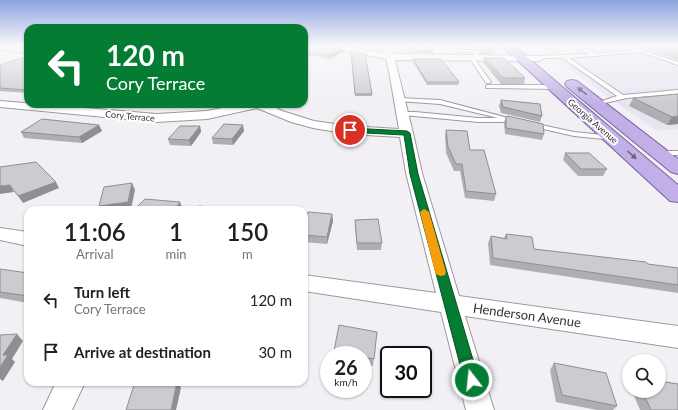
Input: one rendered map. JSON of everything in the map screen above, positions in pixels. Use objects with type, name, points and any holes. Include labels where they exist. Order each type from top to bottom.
[{"type":"main road","name":"Georgia Avenue","points":[[538,65],[555,87],[678,196]]},
{"type":"main road","name":"Georgia Avenue","points":[[544,65],[598,104],[678,168]]},
{"type":"street","points":[[391,65],[402,106],[414,174],[480,410]]},
{"type":"street","name":"Cory Terrace","points":[[0,104],[24,106]]},
{"type":"street","name":"Cory Terrace","points":[[42,108],[135,117],[164,118],[207,115],[240,108]]},
{"type":"street","name":"Cory Terrace","points":[[267,108],[285,117],[316,126],[350,130],[407,133]]},
{"type":"street","points":[[0,234],[24,238]]},
{"type":"street","name":"Henderson Avenue","points":[[308,284],[678,336]]},
{"type":"street","points":[[57,410],[70,386]]},
{"type":"lane","points":[[477,65],[488,85],[555,87]]},
{"type":"lane","points":[[576,65],[622,97]]},
{"type":"lane","points":[[598,104],[622,97],[678,92]]},
{"type":"lane","points":[[402,106],[440,102],[574,134],[613,138]]},
{"type":"lane","points":[[402,106],[420,113],[488,121],[511,120]]},
{"type":"lane","points":[[659,153],[678,152]]},
{"type":"shaded area","points":[[563,65],[678,65],[678,129],[657,131]]},
{"type":"building","points":[[0,65],[24,65],[24,90],[0,88]]},
{"type":"building","points":[[352,65],[367,65],[372,94],[355,94]]},
{"type":"building","points":[[417,65],[446,65],[459,82],[427,82]]},
{"type":"building","points":[[491,65],[511,65],[525,78],[503,78]]},
{"type":"building","points":[[678,94],[678,116],[672,117],[633,98]]},
{"type":"building","points":[[501,100],[540,104],[542,116],[503,107]]},
{"type":"building","points":[[508,116],[543,124],[544,134],[506,128],[506,117]]},
{"type":"building","points":[[42,119],[99,125],[79,137],[21,132]]},
{"type":"building","points":[[224,124],[243,125],[232,139],[212,138]]},
{"type":"building","points":[[180,126],[200,126],[189,140],[168,139]]},
{"type":"building","points":[[446,130],[467,131],[470,150],[484,150],[496,194],[466,191],[462,164],[456,164],[448,147]]},
{"type":"building","points":[[565,153],[589,153],[607,169],[581,169]]},
{"type":"building","points":[[36,162],[56,182],[18,196],[10,185],[0,186],[0,167]]},
{"type":"building","points":[[132,183],[128,202],[99,206],[104,187]]},
{"type":"building","points":[[145,199],[180,202],[177,206],[138,206]]},
{"type":"building","points":[[308,212],[332,214],[327,237],[308,235]]},
{"type":"building","points":[[378,219],[382,243],[357,243],[355,220]]},
{"type":"building","points":[[506,234],[532,237],[534,249],[646,262],[648,264],[678,268],[678,285],[493,258],[491,236],[507,239]]},
{"type":"building","points":[[0,269],[24,272],[24,295],[0,292]]},
{"type":"building","points":[[339,325],[377,332],[374,359],[372,359],[372,346],[335,346]]},
{"type":"building","points":[[17,334],[3,355],[8,355],[0,367],[0,335]]},
{"type":"building","points":[[554,363],[606,373],[617,406],[562,395]]},
{"type":"building","points":[[666,382],[678,384],[678,410],[651,410],[645,398],[666,398]]},
{"type":"building","points":[[134,386],[176,386],[171,410],[126,410]]},
{"type":"slow traffic","points":[[424,212],[441,272]]},
{"type":"route","points":[[350,130],[407,133],[414,174],[472,380]]}]
